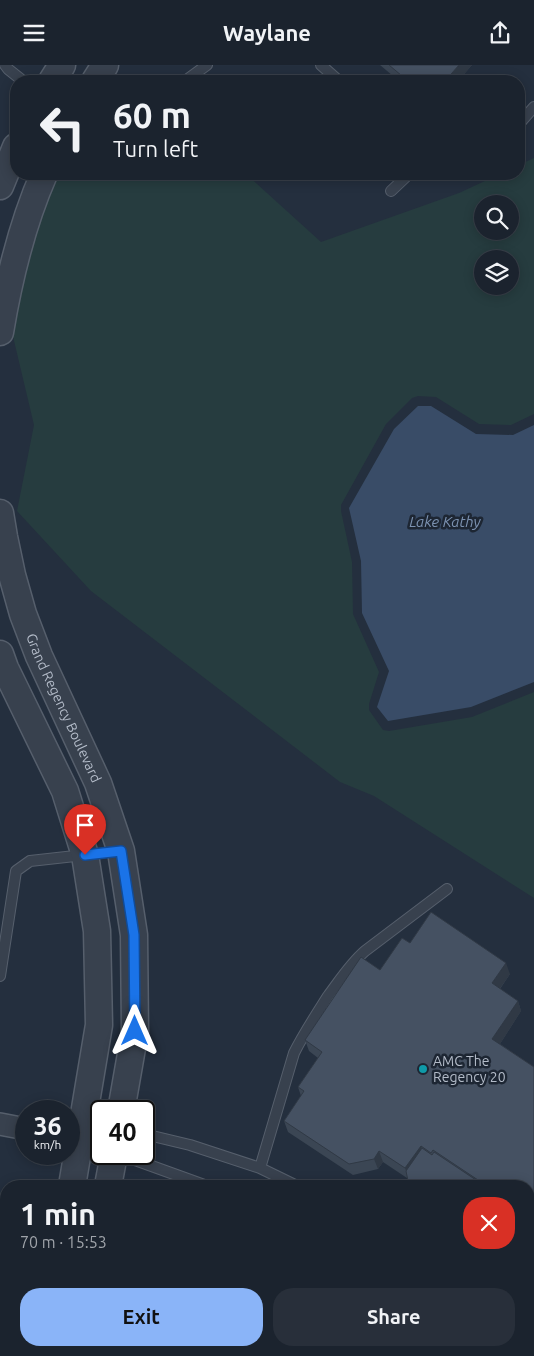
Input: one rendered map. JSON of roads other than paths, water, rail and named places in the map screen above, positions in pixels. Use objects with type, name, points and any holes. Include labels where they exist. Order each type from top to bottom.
[{"type":"street","points":[[0,186],[10,162]]},
{"type":"street","points":[[0,332],[6,296],[18,248],[42,180]]},
{"type":"street","name":"Grand Regency Boulevard","points":[[0,513],[4,537],[6,577],[39,656],[98,783],[121,851],[134,935],[135,1031],[123,1100]]},
{"type":"street","points":[[0,654],[64,791],[85,855],[97,931],[99,1025],[84,1139],[74,1180]]},
{"type":"street","points":[[85,855],[121,851]]},
{"type":"street","points":[[0,1124],[15,1127]]},
{"type":"street","points":[[109,1180],[112,1165]]},
{"type":"lane","points":[[5,65],[16,75]]},
{"type":"lane","points":[[193,75],[206,65]]},
{"type":"lane","points":[[321,65],[332,75]]},
{"type":"lane","points":[[525,117],[534,107]]},
{"type":"lane","points":[[391,191],[403,180]]},
{"type":"lane","points":[[0,976],[16,871],[30,861],[85,855]]},
{"type":"lane","points":[[260,1168],[294,1053],[302,1036],[319,1010],[354,960],[448,889]]},
{"type":"lane","points":[[155,1137],[190,1145],[260,1168],[284,1180]]},
{"type":"lane","points":[[149,1165],[190,1180]]},
{"type":"water","name":"Lake Kathy","points":[[418,406],[431,406],[476,434],[513,435],[534,425],[534,682],[471,707],[388,721],[377,707],[389,671],[362,613],[361,561],[349,508],[394,429]]},
{"type":"place","name":"AMC The Regency 20","points":[[423,1069]]}]
